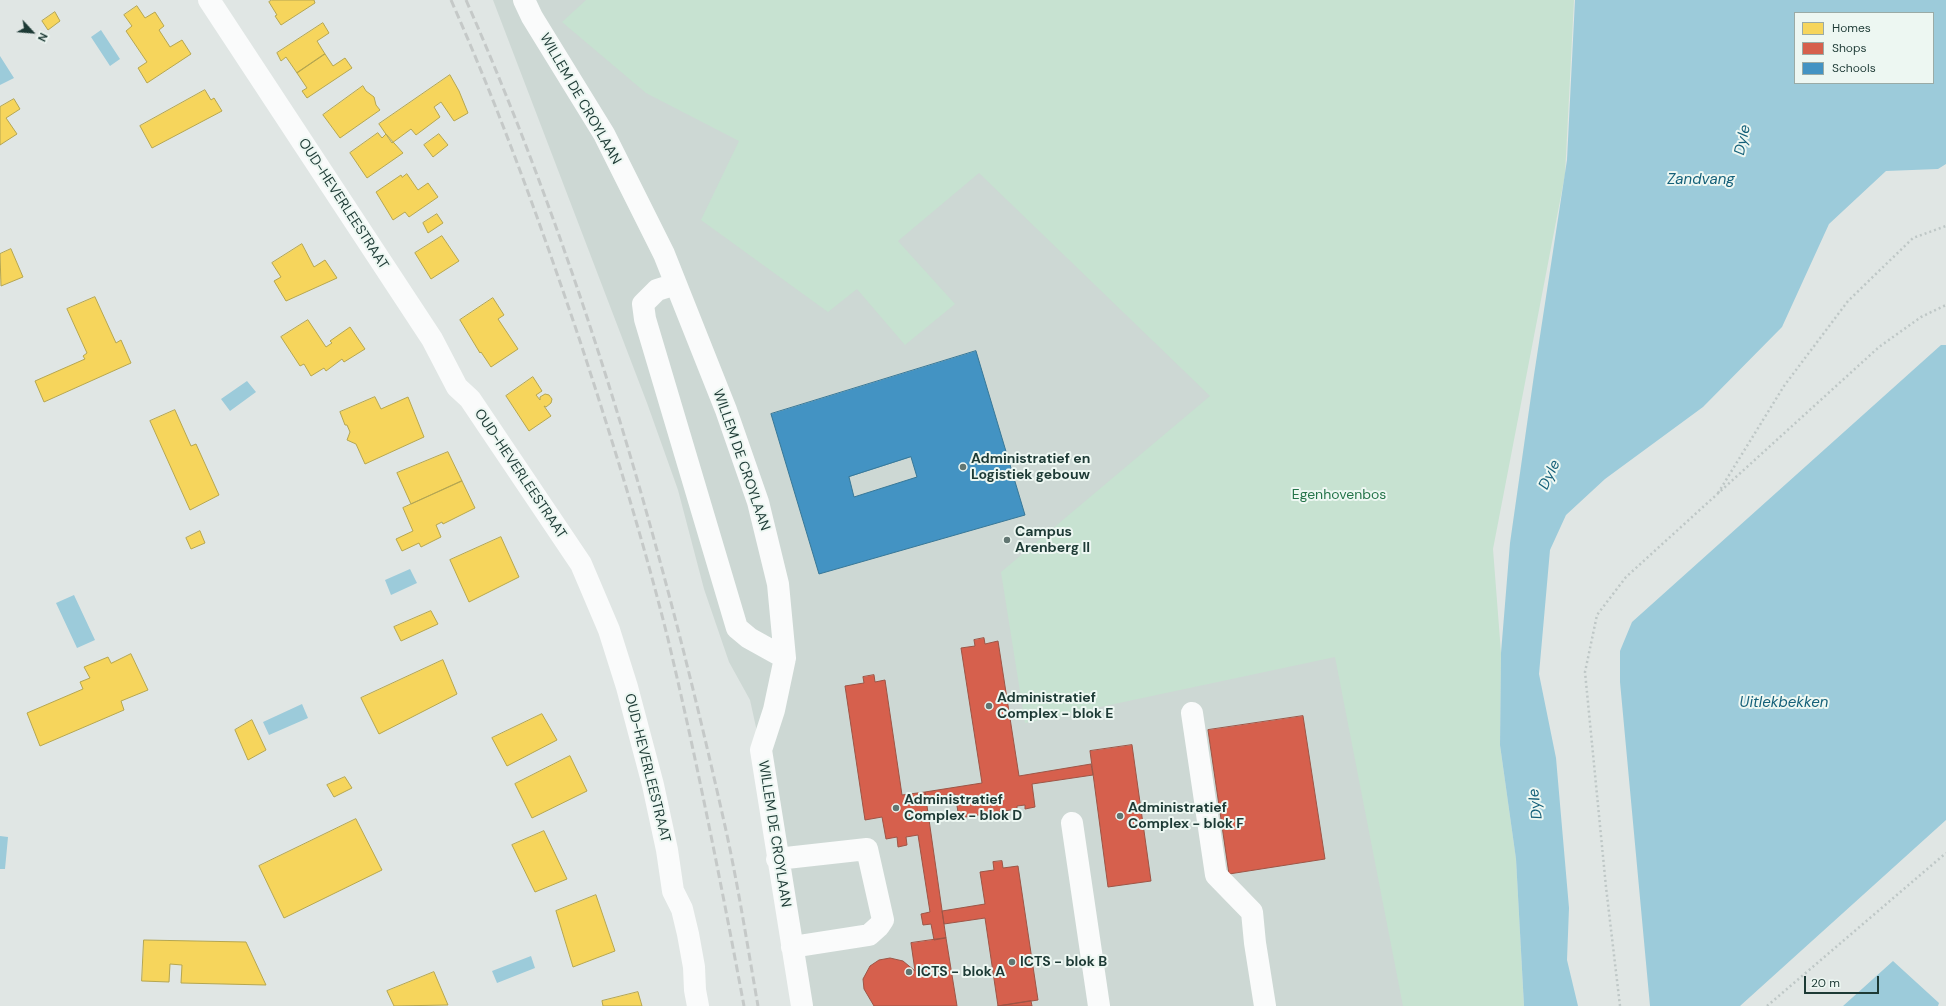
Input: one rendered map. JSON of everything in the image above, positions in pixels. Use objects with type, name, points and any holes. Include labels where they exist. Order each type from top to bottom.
[{"type":"street","name":"OUD-HEVERLEESTRAAT","points":[[209,0],[436,345],[457,387],[470,399],[581,564],[610,630],[629,694],[653,785],[667,850],[673,891],[682,909],[688,934],[694,967],[698,1006]]},
{"type":"street","name":"WILLEM DE CROYLAAN","points":[[524,0],[532,18],[604,134],[664,254],[726,410],[758,502],[778,584],[785,658],[774,710],[761,750],[777,859],[802,1006]]},
{"type":"street","points":[[676,284],[657,290],[643,304],[645,319],[737,628],[749,638],[785,658]]},
{"type":"street","points":[[1192,713],[1216,876],[1252,912],[1255,943],[1266,1006]]},
{"type":"street","points":[[1072,823],[1099,1006]]},
{"type":"street","points":[[777,859],[867,849],[883,920],[880,926],[870,935],[792,947]]},
{"type":"path","points":[[1716,495],[1784,386],[1848,301],[1913,238],[1946,226]]},
{"type":"path","points":[[1620,1006],[1606,887],[1585,672],[1597,615],[1626,577],[1879,347],[1921,317],[1946,305]]},
{"type":"path","points":[[1767,1006],[1946,853]]},
{"type":"shaded area","name":"Campus Arenberg II","points":[[493,0],[778,0],[968,108],[1278,396],[1471,1006],[802,1006],[761,750],[750,700],[729,662],[704,589],[678,490],[647,403]]},
{"type":"green space","name":"Egenhovenbos","points":[[586,0],[1574,0],[1565,175],[1493,549],[1501,653],[1500,745],[1516,859],[1524,1006],[1403,1006],[1335,657],[1025,723],[1001,572],[1210,396],[979,173],[898,241],[955,304],[905,345],[857,289],[828,312],[701,220],[739,141],[646,93],[562,22]]},
{"type":"water","name":"Zandvang","points":[[1575,0],[1946,0],[1946,164],[1938,169],[1886,171],[1829,224],[1782,327],[1703,407],[1605,479],[1566,515],[1550,550],[1539,674],[1556,758],[1569,908],[1567,960],[1578,1006],[1524,1006],[1516,859],[1500,745],[1501,653],[1510,543],[1567,160]]},
{"type":"water","points":[[101,30],[120,59],[110,66],[91,37]]},
{"type":"water","points":[[0,56],[14,78],[0,85]]},
{"type":"water","name":"Uitlekbekken","points":[[1941,345],[1946,345],[1946,820],[1740,1006],[1650,1006],[1620,682],[1620,651],[1632,622]]},
{"type":"water","points":[[247,381],[256,392],[230,411],[221,399]]},
{"type":"water","points":[[410,569],[417,583],[391,595],[385,580]]},
{"type":"water","points":[[74,595],[95,640],[77,648],[56,603]]},
{"type":"water","points":[[302,704],[308,718],[269,735],[263,722]]},
{"type":"water","points":[[0,836],[8,837],[5,869],[0,869]]},
{"type":"water","points":[[531,956],[535,968],[497,983],[492,971]]},
{"type":"water","points":[[1893,961],[1939,1003],[1938,1006],[1843,1006]]},
{"type":"building: Homes","points":[[272,0],[314,0],[315,3],[281,25],[269,2]]},
{"type":"building: Homes","points":[[137,6],[145,18],[155,12],[164,26],[159,30],[170,47],[182,40],[191,54],[147,83],[138,68],[147,62],[126,31],[132,26],[124,15]]},
{"type":"building: Homes","points":[[55,12],[60,21],[48,30],[42,21]]},
{"type":"building: Homes","points":[[323,23],[329,33],[317,41],[325,54],[297,73],[286,57],[281,61],[277,53]]},
{"type":"building: Homes","points":[[325,54],[333,66],[345,58],[352,68],[307,98],[302,91],[307,88],[297,73]]},
{"type":"building: Homes","points":[[450,75],[459,91],[468,113],[454,121],[441,102],[434,107],[440,117],[416,135],[411,129],[392,143],[379,124]]},
{"type":"building: Homes","points":[[363,86],[366,91],[374,97],[376,105],[380,110],[340,138],[323,115]]},
{"type":"building: Homes","points":[[205,90],[211,100],[214,98],[222,111],[152,148],[140,126]]},
{"type":"building: Homes","points":[[14,99],[20,109],[6,118],[17,134],[0,145],[0,107]]},
{"type":"building: Homes","points":[[378,133],[382,138],[386,134],[403,153],[367,178],[350,153]]},
{"type":"building: Homes","points":[[439,134],[448,145],[433,157],[424,145]]},
{"type":"building: Homes","points":[[407,174],[418,190],[428,183],[438,197],[409,217],[405,212],[393,220],[376,192],[401,175],[402,177]]},
{"type":"building: Homes","points":[[437,214],[443,223],[428,233],[423,223]]},
{"type":"building: Homes","points":[[442,236],[459,261],[431,279],[415,253]]},
{"type":"building: Homes","points":[[302,244],[314,267],[325,260],[337,278],[286,301],[274,281],[281,277],[272,263]]},
{"type":"building: Homes","points":[[11,249],[23,277],[1,286],[0,254]]},
{"type":"building: Homes","points":[[95,297],[116,343],[121,340],[131,363],[44,402],[35,381],[85,359],[83,356],[87,353],[67,309]]},
{"type":"building: Homes","points":[[493,298],[504,315],[498,319],[518,349],[491,367],[481,352],[480,353],[460,320]]},
{"type":"building: Homes","points":[[308,320],[326,347],[332,343],[330,341],[350,327],[365,349],[344,362],[342,359],[326,371],[324,368],[311,376],[304,364],[300,366],[281,337]]},
{"type":"building: Homes","points":[[533,377],[542,391],[536,395],[540,400],[540,397],[545,394],[549,395],[552,399],[551,403],[546,407],[544,406],[551,416],[529,431],[506,396]]},
{"type":"building: Homes","points":[[375,397],[381,409],[408,397],[424,437],[365,464],[356,444],[347,440],[350,432],[347,425],[345,425],[340,412]]},
{"type":"building: Homes","points":[[175,410],[191,446],[196,444],[219,495],[190,510],[150,421]]},
{"type":"building: Homes","points":[[448,452],[462,481],[411,504],[397,473]]},
{"type":"building: Homes","points":[[462,481],[475,508],[443,524],[442,522],[436,525],[441,537],[421,547],[419,543],[402,551],[396,539],[413,531],[403,508]]},
{"type":"building: Homes","points":[[200,531],[205,543],[191,549],[186,538]]},
{"type":"building: Homes","points":[[501,537],[519,577],[469,602],[450,560]]},
{"type":"building: Homes","points":[[431,611],[438,624],[401,641],[394,627]]},
{"type":"building: Homes","points":[[131,654],[148,690],[121,701],[124,710],[40,746],[27,713],[83,689],[80,682],[90,678],[84,667],[108,657],[111,663]]},
{"type":"building: Homes","points":[[443,660],[457,694],[379,734],[361,698]]},
{"type":"building: Homes","points":[[542,714],[557,740],[507,766],[492,738]]},
{"type":"building: Homes","points":[[252,720],[266,750],[248,760],[235,730]]},
{"type":"building: Homes","points":[[570,756],[587,791],[532,818],[515,784]]},
{"type":"building: Homes","points":[[345,777],[352,788],[334,797],[327,785]]},
{"type":"building: Homes","points":[[356,819],[382,870],[284,918],[259,866]]},
{"type":"building: Homes","points":[[544,831],[567,879],[535,892],[512,845]]},
{"type":"building: Homes","points":[[596,895],[615,951],[573,967],[556,911]]},
{"type":"building: Homes","points":[[144,940],[246,942],[266,985],[181,983],[182,965],[170,964],[169,982],[142,981]]},
{"type":"building: Homes","points":[[434,972],[448,1005],[394,1006],[387,991]]},
{"type":"building: Homes","points":[[638,992],[642,1006],[603,1006],[602,1001]]},
{"type":"building: Shops","name":"Administratief Complex - blok E","points":[[984,638],[985,644],[998,641],[1019,776],[1091,764],[1093,775],[1032,784],[1035,807],[1025,809],[1025,805],[1017,806],[1017,809],[959,818],[955,794],[926,798],[925,792],[982,783],[961,648],[975,646],[974,640]]},
{"type":"building: Shops","name":"Administratief Complex - blok D","points":[[874,675],[875,682],[885,680],[902,795],[925,792],[946,938],[934,940],[931,924],[923,925],[921,914],[930,912],[918,835],[906,837],[907,845],[898,847],[897,837],[886,839],[882,817],[865,820],[845,686],[864,683],[863,677]]},
{"type":"building: Shops","points":[[1303,716],[1325,859],[1229,874],[1208,730]]},
{"type":"building: Shops","name":"Administratief Complex - blok F","points":[[1132,745],[1151,881],[1108,887],[1090,751]]},
{"type":"building: Shops","name":"ICTS - blok B","points":[[1002,861],[1003,868],[1018,866],[1038,1000],[998,1006],[985,918],[944,924],[942,911],[985,904],[980,872],[994,870],[993,862]]},
{"type":"building: Shops","name":"ICTS - blok A","points":[[946,938],[957,1006],[874,1006],[864,989],[863,979],[870,966],[879,960],[890,958],[903,961],[915,971],[911,943]]},
{"type":"building: Shops","name":"ICTS - blok A","points":[[1031,1001],[1032,1006],[998,1006]]},
{"type":"building: Schools","name":"Administratief en Logistiek gebouw","points":[[976,351],[1025,515],[819,574],[771,414]],"holes":[[[911,457],[917,477],[854,497],[849,477]]]},
{"type":"railway","points":[[451,0],[503,126],[550,254],[592,378],[638,527],[668,639],[699,776],[744,1006]]},
{"type":"railway","points":[[466,0],[508,101],[547,203],[583,306],[617,411],[648,516],[676,622],[727,835],[758,1006]]},
{"type":"place","name":"Administratief en Logistiek gebouw","points":[[963,467]]},
{"type":"place","name":"Campus Arenberg II","points":[[1007,540]]},
{"type":"place","name":"Administratief Complex - blok E","points":[[989,706]]},
{"type":"place","name":"Administratief Complex - blok D","points":[[896,808]]},
{"type":"place","name":"Administratief Complex - blok F","points":[[1120,816]]},
{"type":"place","name":"ICTS - blok B","points":[[1012,962]]},
{"type":"place","name":"ICTS - blok A","points":[[909,972]]},
{"type":"water label","name":"Dyle","points":[[1743,140]]},
{"type":"water label","name":"Dyle","points":[[1550,475]]},
{"type":"water label","name":"Dyle","points":[[1536,804]]}]
